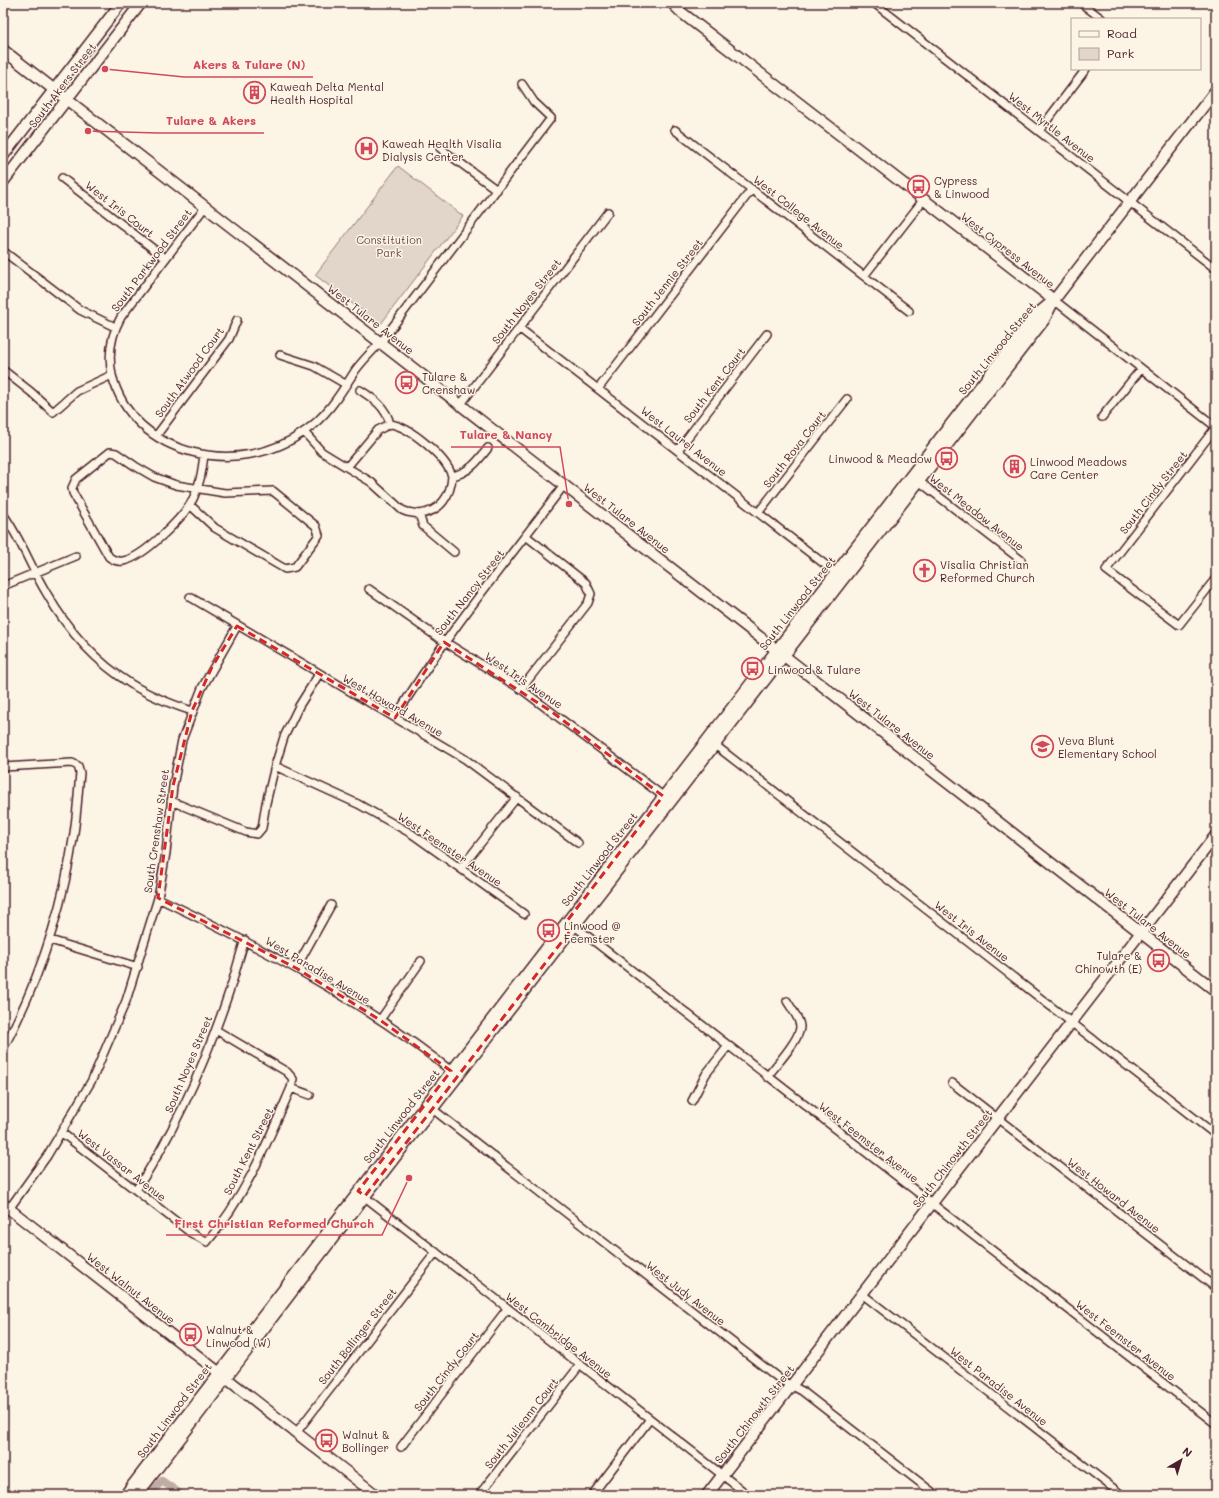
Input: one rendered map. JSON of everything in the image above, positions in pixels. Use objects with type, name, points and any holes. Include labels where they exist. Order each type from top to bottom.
[{"type":"street","name":"South Akers Street","points":[[3,156],[121,3]]},
{"type":"street","name":"South Akers Street","points":[[3,182],[140,3]]},
{"type":"street","name":"West Cypress Avenue","points":[[672,3],[686,16],[924,199],[1216,427]]},
{"type":"street","name":"West Myrtle Avenue","points":[[874,3],[1216,269]]},
{"type":"street","points":[[1081,3],[1101,18]]},
{"type":"street","name":"West Tulare Avenue","points":[[3,50],[565,484],[1216,991]]},
{"type":"street","points":[[1039,131],[1085,70]]},
{"type":"street","points":[[190,505],[215,528],[285,569],[295,567],[319,535],[316,526],[273,491],[225,493],[197,490],[176,485],[154,477],[116,453],[110,452],[76,479],[72,488],[73,493],[109,557],[114,561],[123,561],[150,547],[190,505],[197,490],[204,455],[250,455],[280,446],[304,432],[328,411],[347,385],[355,371],[381,342],[551,118],[534,102],[522,84]]},
{"type":"street","name":"South Linwood Street","points":[[571,923],[663,796],[701,747],[851,569],[920,482],[1044,320],[1054,300],[1216,90]]},
{"type":"street","name":"West College Avenue","points":[[675,130],[909,311]]},
{"type":"street","points":[[440,148],[497,190]]},
{"type":"street","name":"West Iris Court","points":[[62,178],[165,258]]},
{"type":"street","name":"South Jennie Street","points":[[598,389],[752,189]]},
{"type":"street","points":[[864,276],[924,199]]},
{"type":"street","name":"South Parkwood Street","points":[[204,455],[177,448],[136,422],[127,410],[115,386],[110,364],[111,342],[115,327],[127,307],[205,207]]},
{"type":"street","name":"South Noyes Street","points":[[461,404],[608,212]]},
{"type":"street","points":[[3,251],[80,310],[115,327]]},
{"type":"street","name":"South Linwood Street","points":[[125,1495],[222,1374],[571,923],[715,745],[836,573],[1036,315],[1054,300]]},
{"type":"street","name":"South Atwood Court","points":[[156,436],[229,339],[237,320]]},
{"type":"street","name":"West Laurel Avenue","points":[[519,328],[836,573]]},
{"type":"street","name":"South Kent Court","points":[[678,450],[767,334]]},
{"type":"street","points":[[280,355],[314,366],[347,385]]},
{"type":"street","points":[[1102,417],[1141,369]]},
{"type":"street","points":[[3,370],[31,392],[52,412],[77,391],[112,375]]},
{"type":"street","points":[[360,390],[379,404],[385,411],[390,424]]},
{"type":"street","name":"South Rova Court","points":[[758,514],[847,399]]},
{"type":"street","points":[[304,432],[322,452],[346,467],[371,482],[402,510],[419,514],[428,513],[442,504],[449,494],[452,476],[446,463],[404,428],[390,424],[378,430],[346,467]]},
{"type":"street","name":"South Cindy Street","points":[[1216,427],[1106,570],[1179,625],[1216,578]]},
{"type":"street","points":[[920,482],[919,474],[935,452],[940,438]]},
{"type":"street","points":[[452,476],[458,475],[472,467],[488,448]]},
{"type":"street","name":"West Meadow Avenue","points":[[920,482],[1021,560]]},
{"type":"street","name":"South Nancy Street","points":[[395,718],[444,642],[565,484]]},
{"type":"street","points":[[3,514],[21,543],[58,613],[80,640],[106,666],[131,684],[162,700],[192,711]]},
{"type":"street","points":[[419,514],[423,526],[454,552]]},
{"type":"street","points":[[521,689],[588,603],[591,594],[586,582],[526,536]]},
{"type":"street","points":[[3,586],[76,556]]},
{"type":"street","points":[[836,573],[841,574],[851,569]]},
{"type":"street","name":"West Iris Avenue","points":[[369,589],[444,642],[521,689],[663,796]]},
{"type":"street","name":"West Howard Avenue","points":[[190,597],[465,759],[578,843]]},
{"type":"street","name":"South Crenshaw Street","points":[[6,1207],[62,1133],[92,1080],[112,1037],[138,967],[158,898],[166,853],[176,766],[192,711],[212,667],[237,626]]},
{"type":"street","points":[[171,801],[246,832],[257,834],[262,828],[274,766],[284,737],[298,706],[319,674]]},
{"type":"street","points":[[701,747],[707,744],[715,745]]},
{"type":"street","name":"West Iris Avenue","points":[[715,745],[1216,1135]]},
{"type":"street","points":[[3,767],[72,763],[78,766],[80,773],[74,833],[63,893],[50,940],[23,1011],[3,1049]]},
{"type":"street","name":"West Feemster Avenue","points":[[274,766],[358,804],[412,834],[524,914]]},
{"type":"street","points":[[461,868],[517,797]]},
{"type":"street","name":"South Chinowth Street","points":[[707,1495],[1216,835]]},
{"type":"street","name":"West Paradise Avenue","points":[[158,898],[245,940],[296,968],[380,1020],[454,1074]]},
{"type":"street","points":[[296,968],[331,906]]},
{"type":"street","name":"West Feemster Avenue","points":[[571,923],[767,1077],[1216,1424]]},
{"type":"street","points":[[50,940],[138,967]]},
{"type":"street","name":"South Noyes Street","points":[[136,1190],[154,1161],[181,1110],[216,1030],[245,940]]},
{"type":"street","points":[[380,1020],[421,961]]},
{"type":"street","points":[[767,1077],[795,1040],[800,1027],[797,1018],[786,1001]]},
{"type":"street","points":[[216,1030],[287,1072],[293,1079],[291,1088],[310,1095]]},
{"type":"street","points":[[692,1101],[706,1074],[728,1046]]},
{"type":"street","name":"West Howard Avenue","points":[[952,1083],[1216,1288]]},
{"type":"street","name":"South Kent Street","points":[[207,1242],[219,1228],[245,1185],[270,1137],[291,1088]]},
{"type":"street","name":"West Judy Avenue","points":[[429,1106],[613,1251],[781,1380],[802,1391],[936,1495]]},
{"type":"street","name":"West Vassar Avenue","points":[[62,1133],[191,1234],[207,1242]]},
{"type":"street","name":"West Cambridge Avenue","points":[[362,1194],[748,1495]]},
{"type":"street","name":"West Walnut Avenue","points":[[6,1207],[376,1495]]},
{"type":"street","name":"South Bollinger Street","points":[[296,1432],[436,1252]]},
{"type":"street","name":"West Paradise Avenue","points":[[862,1294],[1122,1495]]},
{"type":"street","name":"South Cindy Court","points":[[401,1447],[508,1309]]},
{"type":"street","name":"South Julieann Court","points":[[479,1495],[580,1365]]},
{"type":"street","name":"South Linwood Street","points":[[137,1495],[222,1374]]},
{"type":"street","points":[[592,1495],[650,1419]]},
{"type":"highlighted area","points":[[237,626],[395,718],[444,642],[552,712],[663,796],[567,921],[574,926],[365,1196],[358,1191],[451,1071],[380,1020],[296,968],[158,898],[173,786],[192,711],[212,667]]},
{"type":"green space","name":"Constitution Park","points":[[398,166],[463,216],[380,325],[315,275]]},
{"type":"waterway","points":[[149,1495],[162,1481],[182,1495]]},
{"type":"place","name":"Akers & Tulare (N)","points":[[105,69]]},
{"type":"place","name":"Kaweah Delta Mental Health Hospital","points":[[255,92]]},
{"type":"place","name":"Tulare & Akers","points":[[88,131]]},
{"type":"place","name":"Kaweah Health Visalia Dialysis Center","points":[[366,149]]},
{"type":"place","name":"Cypress & Linwood","points":[[918,186]]},
{"type":"place","name":"Tulare & Crenshaw","points":[[406,382]]},
{"type":"place","name":"Linwood & Meadow","points":[[947,458]]},
{"type":"place","name":"Linwood Meadows Care Center","points":[[1014,467]]},
{"type":"place","name":"Tulare & Nancy","points":[[569,504]]},
{"type":"place","name":"Visalia Christian Reformed Church","points":[[924,570]]},
{"type":"place","name":"Linwood & Tulare","points":[[752,669]]},
{"type":"place","name":"Veva Blunt Elementary School","points":[[1042,746]]},
{"type":"place","name":"Linwood @ Feemster","points":[[549,931]]},
{"type":"place","name":"Tulare & Chinowth (E)","points":[[1158,961]]},
{"type":"place","name":"First Christian Reformed Church","points":[[409,1178]]},
{"type":"place","name":"Walnut & Linwood (W)","points":[[191,1335]]},
{"type":"place","name":"Walnut & Bollinger","points":[[327,1440]]}]
